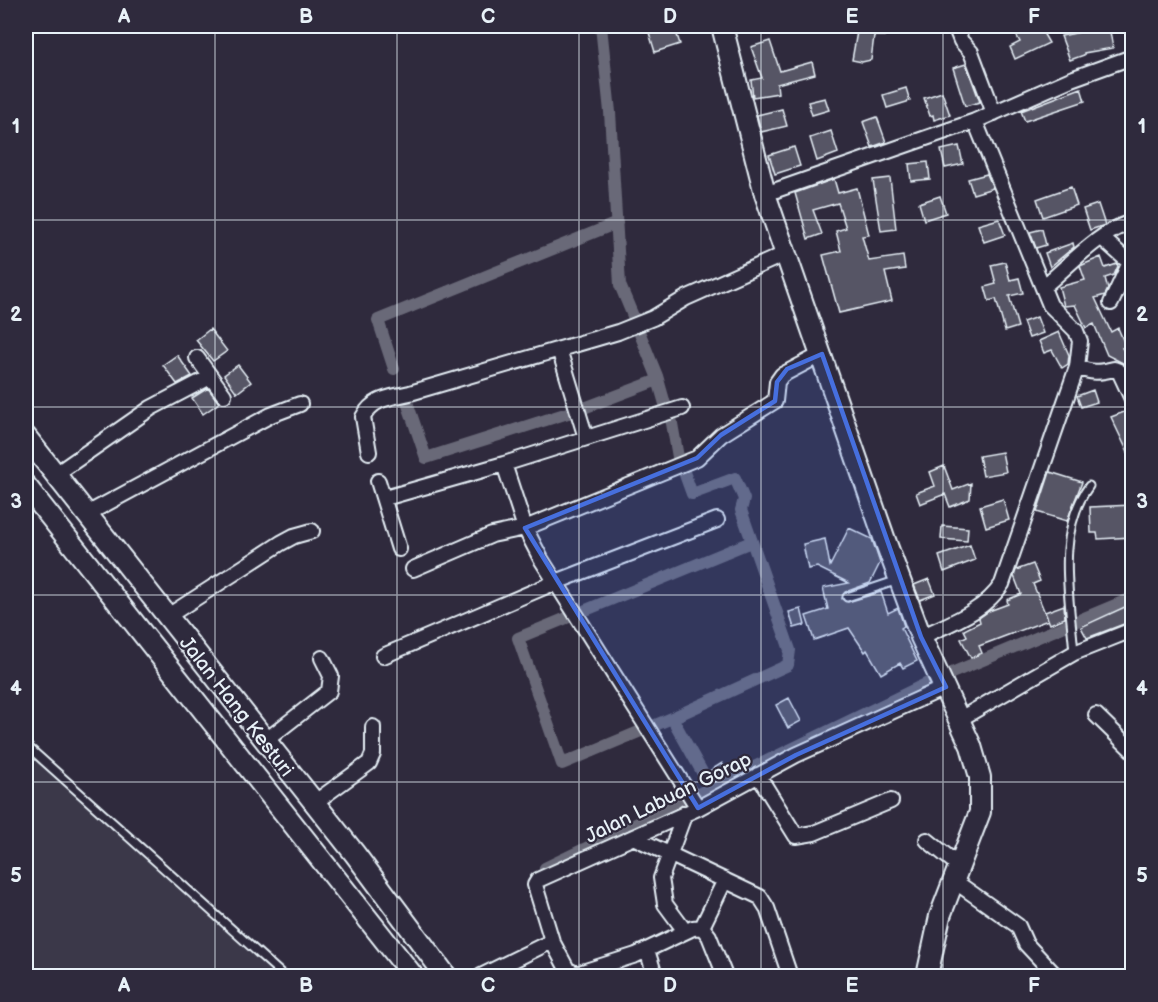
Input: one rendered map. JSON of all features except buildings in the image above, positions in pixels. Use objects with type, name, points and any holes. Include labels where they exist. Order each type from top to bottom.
[{"type":"main road","points":[[722,26],[765,194],[899,579],[921,637],[945,684],[971,746],[981,794],[974,830],[955,873],[940,916],[927,976]]},
{"type":"main road","name":"Jalan Hang Kesturi","points":[[27,442],[56,474],[168,616],[446,976]]},
{"type":"main road","name":"Jalan Hang Kesturi","points":[[26,486],[413,976]]},
{"type":"street","points":[[955,26],[961,41],[971,52],[994,113]]},
{"type":"street","points":[[765,194],[975,121],[1071,79],[1132,57]]},
{"type":"street","points":[[921,637],[981,606],[991,599],[1002,584],[1077,367],[1080,341],[1076,332],[1050,305],[975,121]]},
{"type":"street","points":[[1043,288],[1118,226],[1132,222]]},
{"type":"street","points":[[1102,238],[1131,261],[1111,303]]},
{"type":"street","points":[[369,452],[363,417],[367,409],[381,399],[410,393],[618,332],[653,318],[686,298],[787,253]]},
{"type":"street","points":[[559,349],[586,438]]},
{"type":"street","points":[[413,569],[492,535],[525,528],[697,458],[721,435],[775,401],[777,382],[787,369],[822,354]]},
{"type":"street","points":[[196,358],[224,394]]},
{"type":"street","points":[[1077,367],[1099,373],[1114,369],[1119,371],[1132,399]]},
{"type":"street","points":[[56,474],[152,408],[210,377]]},
{"type":"street","points":[[87,514],[272,415],[300,404]]},
{"type":"street","points":[[385,498],[504,465],[682,408]]},
{"type":"street","points":[[504,465],[525,528],[647,727],[691,804],[661,878],[661,890],[665,904],[685,931]]},
{"type":"street","points":[[378,481],[399,549]]},
{"type":"street","points":[[383,656],[556,582],[717,520]]},
{"type":"street","points":[[168,616],[281,543],[294,536],[312,531]]},
{"type":"street","points":[[960,718],[1074,653],[1132,630]]},
{"type":"street","points":[[265,741],[329,691],[331,676],[322,658]]},
{"type":"street","name":"Jalan Labuan Gorap","points":[[552,941],[536,894],[535,885],[538,880],[633,837],[691,804],[758,775],[945,684]]},
{"type":"street","points":[[1096,715],[1132,750]]},
{"type":"street","points":[[314,803],[369,764],[373,754],[373,727]]},
{"type":"street","points":[[758,775],[796,836],[814,833],[891,801]]},
{"type":"street","points":[[633,837],[669,856],[760,897],[767,908],[790,976]]},
{"type":"street","points":[[927,840],[955,873],[1018,926],[1026,944],[1046,974]]},
{"type":"street","points":[[702,927],[725,880]]},
{"type":"street","points":[[481,976],[552,941],[567,969],[576,974],[647,950],[685,931],[702,927]]},
{"type":"street","points":[[702,927],[709,936],[725,976]]},
{"type":"street","points":[[647,950],[655,976]]},
{"type":"lane","points":[[1074,653],[1068,533],[1080,499],[1089,486]]},
{"type":"lane","points":[[847,597],[899,579]]},
{"type":"lane","points":[[26,745],[284,976]]},
{"type":"highlighted area","points":[[822,354],[921,637],[946,687],[796,755],[698,808],[525,528],[697,458],[721,435],[775,401],[777,382],[787,369]]},
{"type":"shaded area","points":[[26,740],[206,900],[294,976],[26,976]]},
{"type":"waterway","points":[[601,26],[610,112],[620,285],[633,316]]},
{"type":"waterway","points":[[394,369],[378,320],[617,223]]},
{"type":"waterway","points":[[640,334],[657,376],[665,404]]},
{"type":"waterway","points":[[584,408],[658,380]]},
{"type":"waterway","points":[[408,405],[426,458],[571,412]]},
{"type":"waterway","points":[[671,418],[678,457]]},
{"type":"waterway","points":[[684,472],[692,494],[735,478],[744,499],[741,510],[790,650],[788,665],[672,718],[711,788]]},
{"type":"waterway","points":[[672,718],[562,764],[518,638],[751,542]]},
{"type":"waterway","points":[[545,868],[930,682],[1132,598]]}]
